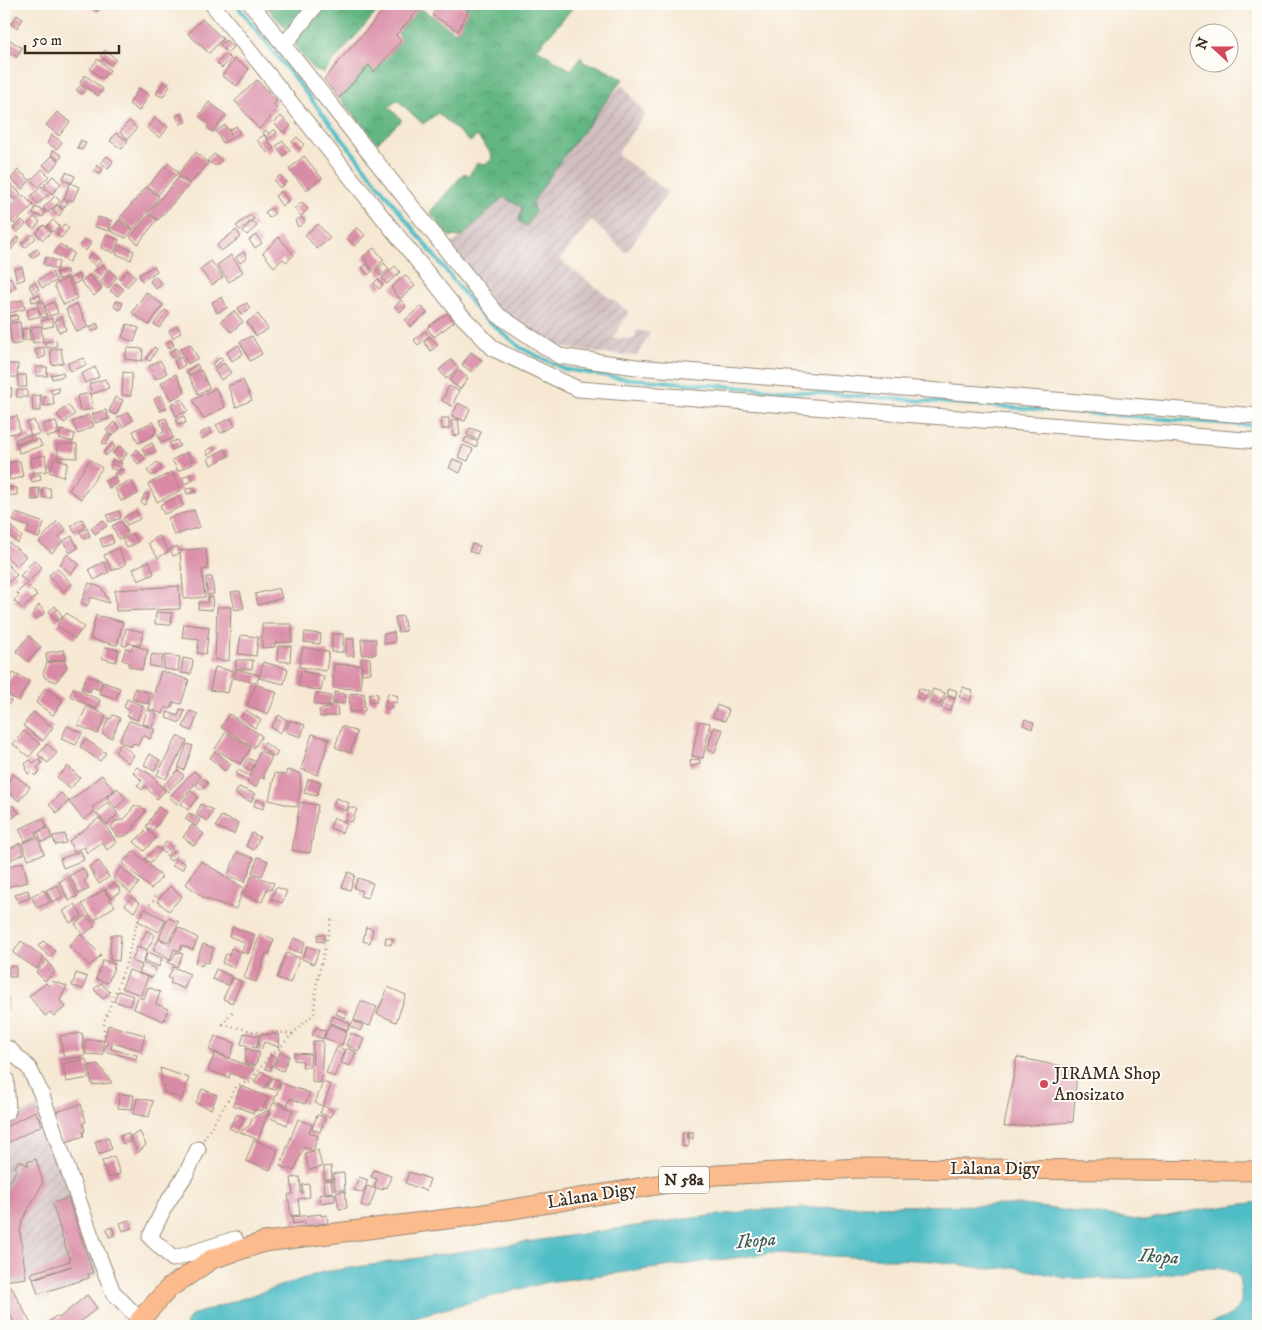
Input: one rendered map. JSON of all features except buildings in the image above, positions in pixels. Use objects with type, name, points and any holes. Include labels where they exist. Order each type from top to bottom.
[{"type":"main road","name":"Làlana Digy","points":[[139,1323],[169,1288],[212,1259],[264,1242],[471,1216],[716,1175],[861,1168],[1258,1171]]},
{"type":"street","points":[[212,4],[460,314],[494,349],[578,388],[1258,441]]},
{"type":"street","points":[[251,4],[498,315],[559,356],[636,368],[1258,416]]},
{"type":"street","points":[[284,45],[317,4]]},
{"type":"street","points":[[4,1047],[9,1049],[29,1068],[44,1102],[95,1247],[113,1292],[139,1323]]},
{"type":"street","points":[[4,1114],[8,1111],[5,1078],[29,1068]]},
{"type":"street","points":[[198,1149],[186,1174],[165,1206],[150,1237],[173,1259],[234,1239],[240,1250]]},
{"type":"path","points":[[104,1040],[104,1022],[125,967],[138,919],[154,900],[156,894]]},
{"type":"path","points":[[198,1149],[236,1088],[243,1083],[250,1082],[268,1056],[278,1050],[314,1014],[316,986],[332,917]]},
{"type":"path","points":[[233,1011],[223,1024],[265,1034],[274,1032],[292,1034]]},
{"type":"shaded area","points":[[623,85],[645,114],[617,154],[668,192],[626,253],[591,220],[560,260],[629,312],[613,338],[634,339],[637,330],[650,333],[637,356],[566,348],[540,340],[501,312],[447,246],[462,237],[503,197],[522,207],[532,203],[561,160],[609,96]]},
{"type":"shaded area","points":[[37,1107],[74,1196],[99,1274],[40,1303],[30,1282],[4,1286],[4,1123]]},
{"type":"green space","points":[[264,4],[322,4],[291,34]]},
{"type":"green space","points":[[325,4],[384,4],[324,72],[315,71],[294,45],[294,38],[302,32]]},
{"type":"green space","points":[[461,4],[576,4],[537,49],[571,70],[581,57],[584,63],[596,65],[623,79],[561,160],[532,203],[535,211],[527,226],[519,222],[522,207],[503,197],[461,237],[448,236],[430,212],[464,173],[469,175],[477,163],[485,165],[491,160],[492,155],[477,136],[470,142],[438,113],[423,124],[397,100],[389,107],[402,120],[377,143],[339,98],[369,65],[374,71],[401,41],[398,33],[420,8],[455,32],[469,10]]},
{"type":"water","name":"Ikopa","points":[[1258,1202],[1258,1326],[1203,1326],[1231,1314],[1239,1307],[1241,1302],[1239,1277],[1235,1273],[1221,1268],[1197,1268],[1149,1277],[1121,1279],[1065,1278],[1014,1267],[990,1269],[933,1261],[773,1253],[547,1282],[380,1326],[185,1326],[192,1315],[323,1272],[670,1221],[758,1210],[859,1206],[1024,1205],[1145,1221],[1192,1211]]},
{"type":"waterway","points":[[236,4],[481,315],[521,348],[564,369],[619,378],[1258,426]]},
{"type":"place","name":"JIRAMA Shop Anosizato","points":[[1044,1084]]}]
